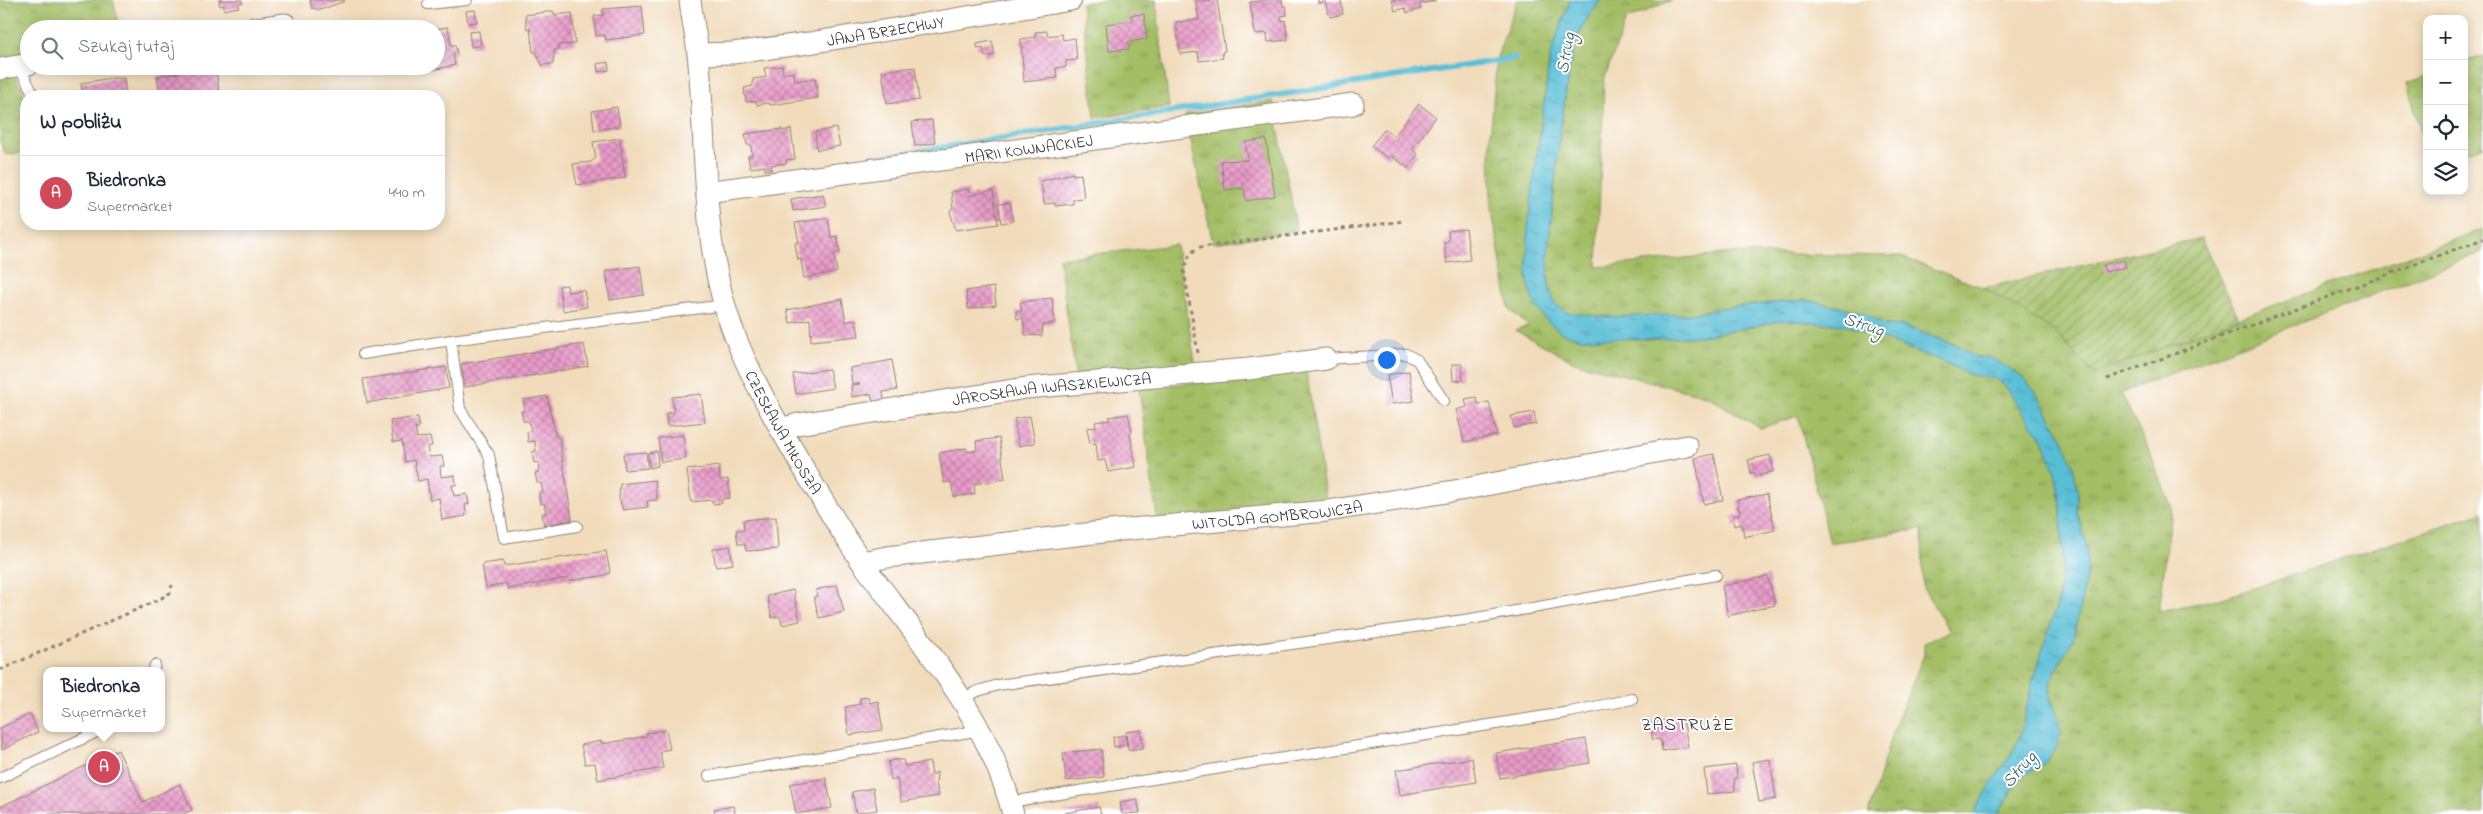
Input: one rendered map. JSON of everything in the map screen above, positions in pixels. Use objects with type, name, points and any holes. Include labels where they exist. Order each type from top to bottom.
[{"type":"street","name":"CZESŁAWA MIŁOSZA","points":[[690,0],[698,54],[706,192],[716,268],[725,305],[739,345],[780,429],[862,562],[961,699],[980,730],[1012,808]]},
{"type":"street","name":"JANA BRZECHWY","points":[[698,54],[733,53],[809,43],[1070,0]]},
{"type":"street","name":"MARII KOWNACKIEJ","points":[[706,192],[1353,104]]},
{"type":"street","name":"JAROSŁAWA IWASZKIEWICZA","points":[[780,429],[798,424],[1026,388],[1201,373],[1326,359]]},
{"type":"street","name":"WITOLDA GOMBROWICZA","points":[[862,562],[887,557],[1120,530],[1327,511],[1460,490],[1687,446]]},
{"type":"lane","points":[[428,4],[467,0]]},
{"type":"lane","points":[[21,75],[30,90]]},
{"type":"lane","points":[[363,354],[451,340],[725,305]]},
{"type":"lane","points":[[451,340],[460,409],[489,455],[504,538],[577,526]]},
{"type":"lane","points":[[1326,359],[1406,354],[1417,360],[1444,402]]},
{"type":"lane","points":[[961,699],[978,691],[998,686],[1471,619],[1716,575]]},
{"type":"lane","points":[[1012,808],[1560,714],[1632,699]]},
{"type":"lane","points":[[709,776],[980,730]]},
{"type":"lane","points":[[0,778],[97,732]]},
{"type":"path","points":[[1201,373],[1184,271],[1187,259],[1192,252],[1200,247],[1404,221]]},
{"type":"path","points":[[2106,379],[2483,239]]},
{"type":"path","points":[[0,670],[158,600],[170,593],[172,585]]},
{"type":"green space","points":[[0,0],[113,0],[118,20],[20,20],[20,59],[0,62]]},
{"type":"green space","points":[[1099,0],[1156,0],[1169,107],[1095,118],[1081,4]]},
{"type":"green space","points":[[1517,0],[1570,0],[1550,56],[1528,225],[1528,248],[1561,333],[1581,338],[1656,339],[1702,336],[1785,320],[1845,325],[1939,360],[1971,375],[1997,379],[2008,389],[2018,407],[2043,439],[2055,472],[2061,504],[2063,567],[2059,598],[2032,683],[2021,733],[2013,752],[1973,814],[1868,814],[1893,730],[1924,655],[1924,642],[1950,632],[1923,588],[1922,529],[1830,543],[1798,416],[1760,428],[1709,397],[1574,362],[1515,330],[1528,326],[1509,309],[1491,206],[1490,139],[1497,57]]},
{"type":"green space","points":[[1601,0],[1672,0],[1626,20],[1604,80],[1597,267],[1733,253],[1899,256],[1984,288],[2053,330],[2094,374],[2239,318],[2483,229],[2483,252],[2121,393],[2147,446],[2172,508],[2159,611],[2223,598],[2483,512],[2483,814],[1998,814],[2020,778],[2044,764],[2056,711],[2049,694],[2051,681],[2073,639],[2087,573],[2085,539],[2077,512],[2078,493],[2045,411],[2036,393],[2024,378],[1991,358],[1974,357],[1961,347],[1904,326],[1884,325],[1863,312],[1805,300],[1721,308],[1691,314],[1630,317],[1580,315],[1566,312],[1554,303],[1549,286],[1548,250],[1560,132],[1570,64],[1578,37],[1589,16]]},
{"type":"green space","points":[[2483,56],[2483,147],[2468,152],[2468,105],[2468,61]]},
{"type":"green space","points":[[14,74],[22,90],[20,90],[20,153],[6,155],[0,142],[0,76]]},
{"type":"green space","points":[[2423,77],[2423,138],[2407,83]]},
{"type":"green space","points":[[1273,101],[1297,231],[1213,243],[1185,115]]},
{"type":"green space","points":[[2201,238],[2239,318],[2094,374],[2053,330],[1984,288]]},
{"type":"green space","points":[[1176,245],[1196,368],[1076,378],[1059,258]]},
{"type":"green space","points":[[1306,370],[1327,508],[1158,525],[1139,389]]},
{"type":"water","name":"Strug","points":[[1570,0],[1601,0],[1589,16],[1578,37],[1570,64],[1560,132],[1548,250],[1549,286],[1554,303],[1566,312],[1605,317],[1691,314],[1721,308],[1805,300],[1863,312],[1884,325],[1904,326],[1961,347],[1974,357],[1991,358],[2007,367],[2024,378],[2036,393],[2063,439],[2073,465],[2078,493],[2077,512],[2085,539],[2087,573],[2073,639],[2051,681],[2049,694],[2056,711],[2061,732],[2056,749],[2044,764],[2020,778],[1998,814],[1973,814],[2013,752],[2021,733],[2032,683],[2059,598],[2063,567],[2061,504],[2055,472],[2043,439],[2018,407],[2008,389],[1997,379],[1971,375],[1939,360],[1845,325],[1785,320],[1702,336],[1656,339],[1581,338],[1561,333],[1544,318],[1532,299],[1527,276],[1528,225],[1550,56]]},
{"type":"building","points":[[219,0],[242,0],[243,3],[239,3],[239,7],[224,10],[224,5],[220,6]]},
{"type":"building","points":[[310,0],[345,1],[320,10],[312,8]]},
{"type":"building","points":[[1217,0],[1225,51],[1222,52],[1223,58],[1199,61],[1198,52],[1180,54],[1176,22],[1199,20],[1196,1]]},
{"type":"building","points":[[1282,0],[1283,6],[1286,6],[1287,15],[1281,16],[1282,21],[1285,20],[1288,40],[1268,42],[1267,33],[1255,34],[1250,2]]},
{"type":"building","points":[[1318,0],[1341,0],[1343,14],[1330,17],[1325,2],[1318,3]]},
{"type":"building","points":[[1392,0],[1435,1],[1420,4],[1421,9],[1407,13],[1405,8],[1395,11]]},
{"type":"building","points":[[642,6],[645,35],[606,40],[605,35],[596,36],[594,16],[603,15],[603,9]]},
{"type":"building","points":[[475,10],[477,22],[468,23],[466,11]]},
{"type":"building","points":[[553,11],[555,15],[572,13],[575,44],[559,45],[559,49],[555,50],[553,64],[542,65],[536,52],[533,52],[530,28],[527,29],[525,15]]},
{"type":"building","points":[[1144,14],[1147,39],[1128,42],[1129,49],[1109,51],[1106,24],[1132,21],[1131,15]]},
{"type":"building","points":[[448,27],[451,45],[455,45],[457,53],[453,54],[455,65],[445,67],[445,28]]},
{"type":"building","points":[[479,31],[481,45],[471,47],[469,32]]},
{"type":"building","points":[[1047,31],[1048,36],[1062,34],[1063,40],[1075,38],[1077,60],[1066,61],[1066,67],[1056,68],[1057,78],[1024,82],[1021,39],[1036,37],[1035,32]]},
{"type":"building","points":[[992,41],[995,55],[985,57],[983,48],[977,49],[977,44]]},
{"type":"building","points":[[608,62],[609,70],[598,72],[597,64]]},
{"type":"building","points":[[782,66],[783,74],[794,72],[795,81],[815,78],[818,98],[770,105],[769,103],[757,105],[756,101],[746,102],[744,88],[753,86],[753,79],[766,77],[764,68]]},
{"type":"building","points":[[915,67],[919,100],[887,104],[882,71]]},
{"type":"building","points":[[217,75],[219,90],[159,90],[157,76]]},
{"type":"building","points":[[124,78],[125,90],[82,90],[81,83]]},
{"type":"building","points":[[1419,104],[1436,117],[1412,149],[1418,154],[1408,168],[1390,155],[1388,158],[1371,146],[1385,129],[1394,136]]},
{"type":"building","points":[[617,107],[620,126],[594,130],[592,111]]},
{"type":"building","points":[[932,120],[935,143],[915,146],[912,122]]},
{"type":"building","points":[[836,128],[840,146],[817,150],[815,132]]},
{"type":"building","points":[[782,129],[782,131],[791,129],[795,159],[786,160],[787,163],[771,165],[772,170],[765,170],[765,166],[750,168],[748,156],[752,156],[751,145],[747,145],[745,134]]},
{"type":"building","points":[[620,138],[625,178],[577,185],[573,164],[591,162],[596,158],[593,142]]},
{"type":"building","points":[[1266,139],[1275,196],[1246,201],[1244,188],[1225,190],[1221,161],[1248,160],[1245,142]]},
{"type":"building","points":[[1073,173],[1073,175],[1081,174],[1084,198],[1073,199],[1073,204],[1055,206],[1055,203],[1044,204],[1041,181]]},
{"type":"building","points":[[968,189],[969,196],[993,190],[998,224],[956,230],[950,212],[953,208],[951,192]]},
{"type":"building","points":[[823,194],[826,206],[793,211],[791,199]]},
{"type":"building","points":[[1010,203],[1013,221],[1001,223],[998,204]]},
{"type":"building","points":[[828,218],[831,237],[837,236],[840,252],[834,254],[837,272],[804,278],[801,259],[798,260],[795,243],[799,242],[795,223]]},
{"type":"building","points":[[1466,229],[1470,260],[1447,263],[1444,242],[1449,241],[1448,231]]},
{"type":"building","points":[[2124,260],[2126,267],[2105,272],[2103,265]]},
{"type":"building","points":[[640,266],[644,295],[610,300],[606,271]]},
{"type":"building","points":[[567,285],[568,292],[584,290],[587,307],[563,311],[559,286]]},
{"type":"building","points":[[994,287],[996,305],[968,309],[966,291]]},
{"type":"building","points":[[1052,298],[1055,323],[1043,325],[1042,336],[1025,335],[1023,318],[1017,319],[1016,311],[1022,311],[1020,302]]},
{"type":"building","points":[[842,299],[846,322],[856,319],[859,336],[811,341],[810,319],[790,323],[787,310]]},
{"type":"building","points":[[584,344],[588,366],[465,387],[461,364]]},
{"type":"building","points":[[892,360],[897,390],[883,392],[884,401],[873,402],[871,394],[852,397],[851,385],[860,384],[852,384],[850,368]]},
{"type":"building","points":[[1452,364],[1462,364],[1463,380],[1453,381]]},
{"type":"building","points":[[446,367],[449,388],[367,403],[363,379]]},
{"type":"building","points":[[829,369],[833,388],[796,394],[793,374]]},
{"type":"building","points":[[1409,371],[1414,401],[1392,404],[1387,375]]},
{"type":"building","points":[[701,394],[705,422],[667,426],[666,413],[674,412],[672,397]]},
{"type":"building","points":[[547,396],[556,437],[559,437],[572,520],[544,525],[542,514],[546,513],[544,503],[540,504],[539,493],[543,492],[541,483],[537,483],[535,473],[539,472],[538,462],[534,463],[532,452],[536,451],[535,441],[528,442],[527,432],[531,431],[529,421],[523,421],[521,411],[525,411],[523,400]]},
{"type":"building","points":[[1476,397],[1478,404],[1489,402],[1497,435],[1464,442],[1456,410],[1467,407],[1465,399]]},
{"type":"building","points":[[1534,412],[1536,424],[1514,428],[1511,416]]},
{"type":"building","points":[[1128,414],[1136,467],[1108,472],[1105,460],[1098,461],[1096,443],[1090,444],[1087,428],[1096,427],[1095,422],[1110,420],[1109,417]]},
{"type":"building","points":[[1030,416],[1035,443],[1019,446],[1014,419]]},
{"type":"building","points":[[418,417],[419,427],[415,428],[417,438],[430,437],[432,446],[427,447],[429,457],[442,456],[444,466],[440,466],[441,477],[455,475],[456,485],[452,485],[454,496],[467,494],[469,504],[465,505],[466,516],[442,520],[439,498],[430,500],[427,479],[418,481],[414,460],[405,462],[402,441],[393,442],[390,421]]},
{"type":"building","points":[[683,435],[686,459],[661,462],[658,438]]},
{"type":"building","points":[[999,438],[1005,479],[974,484],[975,494],[954,497],[951,482],[944,483],[939,453],[966,448],[968,452],[977,450],[976,441]]},
{"type":"building","points":[[657,451],[658,466],[650,468],[648,453]]},
{"type":"building","points":[[646,452],[648,468],[625,470],[623,454]]},
{"type":"building","points":[[1714,454],[1723,500],[1704,504],[1695,458]]},
{"type":"building","points":[[1770,455],[1774,471],[1758,476],[1754,472],[1751,473],[1748,460]]},
{"type":"building","points":[[719,466],[720,480],[728,479],[730,498],[722,499],[722,503],[713,504],[712,500],[691,502],[687,470]]},
{"type":"building","points":[[655,480],[657,500],[647,501],[648,507],[623,510],[619,498],[620,484]]},
{"type":"building","points":[[1767,494],[1775,530],[1744,537],[1742,524],[1734,526],[1732,516],[1740,514],[1737,500]]},
{"type":"building","points":[[776,517],[778,549],[746,551],[745,544],[738,544],[736,530],[744,530],[743,520]]},
{"type":"building","points":[[730,546],[733,564],[716,567],[713,549]]},
{"type":"building","points":[[606,551],[610,573],[601,576],[569,581],[568,578],[508,589],[506,583],[486,588],[482,564],[503,561],[504,566]]},
{"type":"building","points":[[1768,576],[1775,605],[1728,616],[1722,586]]},
{"type":"building","points":[[837,585],[844,612],[819,618],[814,597],[817,596],[816,590]]},
{"type":"building","points":[[793,590],[800,621],[782,625],[780,616],[772,618],[767,596]]},
{"type":"building","points":[[868,697],[869,703],[878,701],[883,730],[849,735],[845,707],[860,704],[860,698]]},
{"type":"building","points":[[30,714],[38,732],[2,750],[0,728]]},
{"type":"building","points":[[1683,718],[1688,747],[1662,751],[1661,740],[1652,739],[1652,722]]},
{"type":"building","points":[[666,730],[670,749],[660,751],[663,768],[598,780],[595,763],[585,764],[581,745],[602,741],[602,744],[642,737],[647,736],[646,733]]},
{"type":"building","points":[[1141,730],[1143,748],[1128,750],[1126,732]]},
{"type":"building","points":[[1125,735],[1127,745],[1114,747],[1113,737]]},
{"type":"building","points":[[1586,739],[1590,763],[1500,778],[1496,753]]},
{"type":"building","points":[[1101,749],[1104,777],[1066,781],[1063,753]]},
{"type":"building","points":[[118,750],[143,802],[180,784],[192,810],[183,814],[1,814],[0,807]]},
{"type":"building","points":[[1472,758],[1476,782],[1400,795],[1396,770]]},
{"type":"building","points":[[1770,759],[1776,799],[1759,802],[1752,762]]},
{"type":"building","points":[[903,760],[905,766],[930,762],[932,775],[937,772],[936,783],[939,796],[901,802],[897,778],[891,780],[888,762]]},
{"type":"building","points":[[1736,765],[1735,791],[1707,794],[1704,769]]},
{"type":"building","points":[[826,778],[832,808],[796,814],[790,784]]},
{"type":"building","points":[[873,788],[877,810],[856,813],[852,792]]},
{"type":"building","points":[[1137,799],[1140,813],[1122,814],[1120,802]]},
{"type":"building","points":[[734,806],[735,814],[715,814],[714,809]]},
{"type":"building","points":[[1099,807],[1101,814],[1064,814],[1064,813]]},
{"type":"waterway","points":[[869,159],[1515,58]]},
{"type":"place","name":"Biedronka","points":[[104,767]]},
{"type":"district","name":"ZASTRUŻE","points":[[1688,724]]}]
